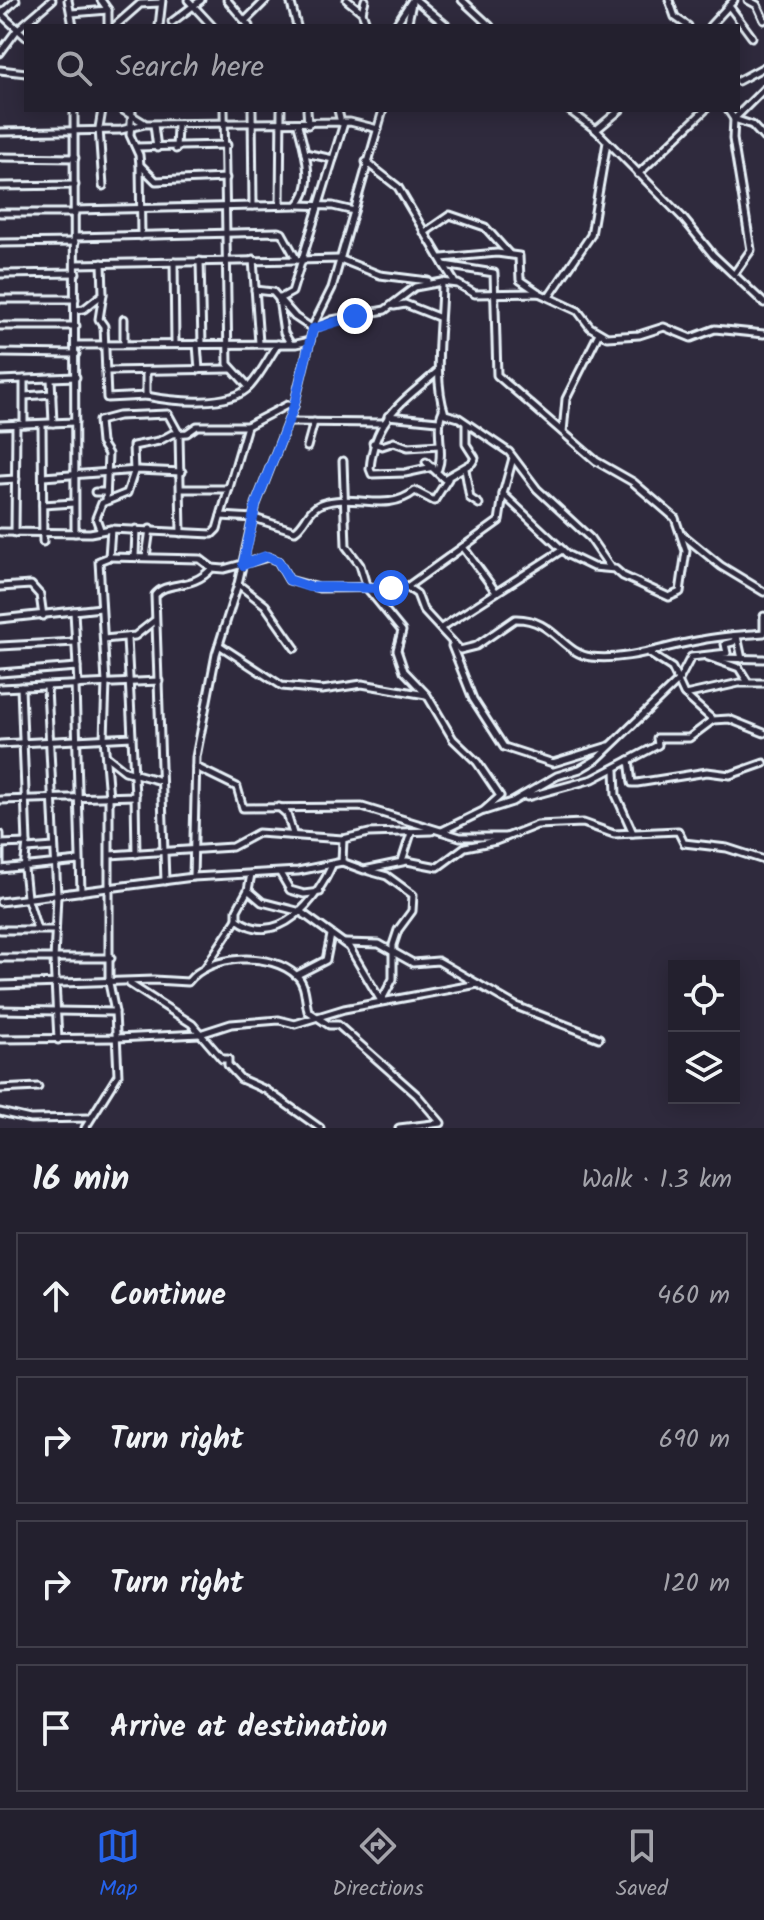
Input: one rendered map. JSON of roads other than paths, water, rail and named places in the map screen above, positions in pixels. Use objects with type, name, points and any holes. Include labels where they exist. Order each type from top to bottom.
[{"type":"street","points":[[16,0],[1,14],[24,35]]},
{"type":"street","points":[[0,53],[17,30],[52,0]]},
{"type":"street","points":[[68,0],[73,24]]},
{"type":"street","points":[[101,0],[108,10],[108,24]]},
{"type":"street","points":[[188,0],[210,24]]},
{"type":"street","points":[[172,22],[201,0]]},
{"type":"street","points":[[227,0],[248,23],[266,0]]},
{"type":"street","points":[[290,0],[296,24]]},
{"type":"street","points":[[347,0],[362,12],[366,24]]},
{"type":"street","points":[[362,12],[365,0]]},
{"type":"street","points":[[396,24],[414,0]]},
{"type":"street","points":[[408,24],[414,0]]},
{"type":"street","points":[[414,0],[444,24]]},
{"type":"street","points":[[462,0],[488,24]]},
{"type":"street","points":[[669,0],[675,17],[683,24]]},
{"type":"street","points":[[713,24],[734,0]]},
{"type":"street","points":[[748,0],[757,5],[764,20]]},
{"type":"street","points":[[117,24],[140,4],[161,1],[159,24]]},
{"type":"street","points":[[729,6],[752,37]]},
{"type":"street","points":[[72,13],[108,10]]},
{"type":"street","points":[[740,80],[764,67]]},
{"type":"street","points":[[0,70],[24,73]]},
{"type":"street","points":[[734,119],[761,97],[764,89]]},
{"type":"street","points":[[74,112],[75,533]]},
{"type":"street","points":[[102,112],[99,128],[103,186]]},
{"type":"street","points":[[132,112],[145,124]]},
{"type":"street","points":[[132,112],[130,128],[140,165],[141,236]]},
{"type":"street","points":[[224,112],[228,207],[228,364],[249,387]]},
{"type":"street","points":[[252,112],[253,206]]},
{"type":"street","points":[[280,205],[281,112]]},
{"type":"street","points":[[307,112],[308,125]]},
{"type":"street","points":[[279,299],[292,292],[299,260],[333,159],[342,123],[339,112]]},
{"type":"street","points":[[193,877],[200,726],[219,645],[254,518],[294,406],[313,329],[340,259],[382,112]]},
{"type":"street","points":[[572,112],[596,130],[764,303]]},
{"type":"street","points":[[596,130],[618,112]]},
{"type":"street","points":[[638,174],[703,112]]},
{"type":"street","points":[[729,112],[734,119],[733,139],[751,250],[735,274]]},
{"type":"street","points":[[734,119],[752,125],[764,138]]},
{"type":"street","points":[[0,132],[130,128],[145,124],[342,123],[378,129]]},
{"type":"street","points":[[154,125],[157,148]]},
{"type":"street","points":[[297,205],[306,195],[305,153],[298,125]]},
{"type":"street","points":[[176,149],[177,126]]},
{"type":"street","points":[[549,298],[591,235],[607,141]]},
{"type":"street","points":[[136,147],[176,149],[227,145]]},
{"type":"street","points":[[305,153],[333,159]]},
{"type":"street","points":[[0,157],[75,158]]},
{"type":"street","points":[[366,162],[398,187],[458,284],[475,294],[539,293]]},
{"type":"street","points":[[140,165],[156,181]]},
{"type":"street","points":[[140,182],[226,178]]},
{"type":"street","points":[[0,186],[75,185]]},
{"type":"street","points":[[0,213],[280,205],[319,205],[354,211]]},
{"type":"street","points":[[424,233],[450,215],[485,227],[496,243],[522,260],[521,282],[578,311],[599,333],[612,338],[639,335],[664,327],[691,338],[715,329],[764,334]]},
{"type":"street","points":[[0,243],[282,233],[299,260]]},
{"type":"street","points":[[442,258],[510,255]]},
{"type":"street","points":[[253,259],[259,343]]},
{"type":"street","points":[[76,264],[340,259],[380,275],[458,284]]},
{"type":"street","points":[[199,370],[200,261]]},
{"type":"street","points":[[174,262],[175,344]]},
{"type":"street","points":[[102,263],[103,294],[99,319],[104,326],[107,398],[146,396],[195,402],[232,397],[249,387],[279,343]]},
{"type":"street","points":[[444,265],[494,273],[497,375],[596,461],[633,482],[675,518],[682,535],[685,575],[682,589],[674,596],[652,590],[611,568],[587,565],[562,550],[503,494]]},
{"type":"street","points":[[0,274],[76,273]]},
{"type":"street","points":[[394,306],[415,287],[433,282]]},
{"type":"street","points":[[435,468],[440,445],[438,421],[443,410],[438,372],[442,344],[438,317],[442,282]]},
{"type":"street","points":[[255,290],[270,291],[313,329]]},
{"type":"street","points":[[75,310],[84,309],[103,294]]},
{"type":"street","points":[[0,299],[75,299]]},
{"type":"street","points":[[279,299],[284,333],[290,343]]},
{"type":"street","points":[[313,329],[332,320],[405,304],[438,317]]},
{"type":"street","points":[[124,319],[124,344]]},
{"type":"street","points":[[0,326],[76,326]]},
{"type":"street","points":[[563,433],[566,399],[599,333]]},
{"type":"street","points":[[76,345],[290,343],[310,340]]},
{"type":"street","points":[[0,353],[76,354]]},
{"type":"street","points":[[106,371],[232,369]]},
{"type":"street","points":[[146,372],[146,396]]},
{"type":"street","points":[[435,468],[372,474],[373,443],[383,423],[438,372]]},
{"type":"street","points":[[0,380],[76,377]]},
{"type":"street","points":[[51,378],[53,423]]},
{"type":"street","points":[[24,379],[24,424]]},
{"type":"street","points":[[25,396],[52,394]]},
{"type":"street","points":[[100,529],[96,518],[102,503],[127,493],[134,472],[133,446],[197,426],[247,426],[285,406],[294,406]]},
{"type":"street","points":[[443,410],[513,458],[537,489],[590,538],[611,568]]},
{"type":"street","points":[[106,501],[108,454],[101,443],[100,420],[166,413],[177,425],[179,434],[181,533]]},
{"type":"street","points":[[388,416],[438,421]]},
{"type":"street","points":[[0,425],[75,422]]},
{"type":"street","points":[[288,422],[383,423]]},
{"type":"street","points":[[307,447],[314,422]]},
{"type":"street","points":[[221,516],[254,518],[295,531],[316,507],[345,501],[391,503],[415,491],[434,501],[448,479],[465,469],[475,458],[466,444],[466,423]]},
{"type":"street","points":[[15,533],[16,424]]},
{"type":"street","points":[[42,424],[43,542]]},
{"type":"street","points":[[0,532],[75,533],[100,529],[150,529],[212,534],[217,529],[247,426]]},
{"type":"street","points":[[373,443],[382,446],[394,442],[408,447],[440,445]]},
{"type":"street","points":[[165,881],[155,620],[155,595],[159,590],[190,585],[212,568],[243,565],[259,557],[278,561],[287,578],[295,583],[319,588],[407,587],[499,521],[513,458]]},
{"type":"street","points":[[343,461],[345,542],[360,565],[367,588],[402,631],[397,650],[409,678],[427,695],[453,739],[477,762],[500,794],[483,811]]},
{"type":"street","points":[[426,462],[441,477],[448,479]]},
{"type":"street","points":[[465,469],[470,498],[479,504]]},
{"type":"street","points":[[43,477],[182,472]]},
{"type":"street","points":[[0,480],[16,479]]},
{"type":"street","points":[[182,489],[229,489]]},
{"type":"street","points":[[95,492],[106,492]]},
{"type":"street","points":[[43,505],[74,503]]},
{"type":"street","points":[[109,557],[111,529]]},
{"type":"street","points":[[135,556],[136,529]]},
{"type":"street","points":[[146,557],[150,529]]},
{"type":"street","points":[[682,535],[721,566],[764,592]]},
{"type":"street","points":[[463,547],[496,592]]},
{"type":"street","points":[[441,628],[562,550]]},
{"type":"street","points":[[85,1128],[118,1075],[115,1012],[109,983],[109,797],[104,738],[106,683],[99,561],[109,557],[135,556],[200,559],[212,568]]},
{"type":"street","points":[[238,584],[265,605],[295,648]]},
{"type":"street","points":[[0,587],[31,585],[40,595],[43,616]]},
{"type":"street","points":[[407,587],[417,594],[423,610],[441,628],[473,699],[504,747],[553,763],[613,744]]},
{"type":"street","points":[[0,619],[101,608]]},
{"type":"street","points":[[74,611],[81,892]]},
{"type":"street","points":[[451,645],[460,650],[469,649],[493,636],[510,621],[521,619],[545,625],[574,649],[590,657],[649,654],[701,640],[764,632],[764,616]]},
{"type":"street","points":[[104,639],[127,638],[155,620]]},
{"type":"street","points":[[523,797],[557,776],[597,759],[679,680],[691,657],[727,653],[725,644],[733,642],[737,636]]},
{"type":"street","points":[[737,636],[742,659]]},
{"type":"street","points":[[127,638],[136,854]]},
{"type":"street","points":[[0,646],[76,642]]},
{"type":"street","points":[[219,645],[282,686],[322,690],[362,684],[427,695]]},
{"type":"street","points":[[649,654],[672,668],[685,695],[713,720]]},
{"type":"street","points":[[703,656],[764,659]]},
{"type":"street","points":[[713,658],[739,668],[743,679],[750,683]]},
{"type":"street","points":[[0,673],[77,667]]},
{"type":"street","points":[[0,688],[159,681]]},
{"type":"street","points":[[685,695],[764,683]]},
{"type":"street","points":[[21,687],[27,897],[37,929]]},
{"type":"street","points":[[47,687],[57,895],[54,983],[58,1040]]},
{"type":"street","points":[[110,855],[232,847],[258,833],[343,839],[369,833],[439,831],[483,811],[523,797],[545,794],[615,769],[658,745],[657,738],[689,738],[713,720],[734,720],[764,733]]},
{"type":"street","points":[[0,744],[132,737]]},
{"type":"street","points":[[105,755],[125,771],[161,781]]},
{"type":"street","points":[[629,760],[632,783],[707,772],[730,775],[764,763]]},
{"type":"street","points":[[196,767],[237,787],[243,808],[362,807],[460,837],[507,837]]},
{"type":"street","points":[[615,769],[616,795],[633,833]]},
{"type":"street","points":[[0,800],[135,796]]},
{"type":"street","points":[[266,807],[283,809],[293,834]]},
{"type":"street","points":[[364,870],[402,861],[438,867],[465,847],[507,837],[537,825],[574,823],[614,834],[678,831],[684,843],[727,848],[764,860]]},
{"type":"street","points":[[402,861],[411,833]]},
{"type":"street","points":[[0,834],[0,867],[79,861]]},
{"type":"street","points":[[342,862],[343,839]]},
{"type":"street","points":[[0,844],[54,847]]},
{"type":"street","points":[[0,902],[193,877],[279,873],[342,862],[387,876],[413,895],[412,911],[398,930],[393,952],[393,979],[381,1002]]},
{"type":"street","points":[[237,919],[257,927],[285,923],[321,892],[333,864]]},
{"type":"street","points":[[279,873],[290,890],[304,894],[321,892]]},
{"type":"street","points":[[204,969],[237,919],[237,910],[248,890],[251,874]]},
{"type":"street","points":[[248,890],[262,902],[301,912],[345,943],[381,1002]]},
{"type":"street","points":[[0,930],[55,930]]},
{"type":"street","points":[[297,975],[326,960],[331,934]]},
{"type":"street","points":[[345,943],[379,944],[413,963],[438,961],[516,1006],[599,1038]]},
{"type":"street","points":[[0,985],[188,982],[196,971],[255,957],[297,975],[305,991],[308,1011],[329,1025],[338,1025],[406,1085],[441,1123],[399,1128]]},
{"type":"street","points":[[0,958],[111,958]]},
{"type":"street","points":[[128,983],[177,1012],[222,1059],[228,1059],[228,1065],[241,1079],[266,1090],[320,1128]]},
{"type":"street","points":[[0,1039],[58,1040],[200,1034],[234,1024],[279,1020],[295,1024],[381,1002],[478,984]]},
{"type":"street","points":[[0,1010],[115,1012]]},
{"type":"street","points":[[0,1089],[38,1087]]},
{"type":"street","points":[[0,1112],[30,1119],[90,1118]]}]
